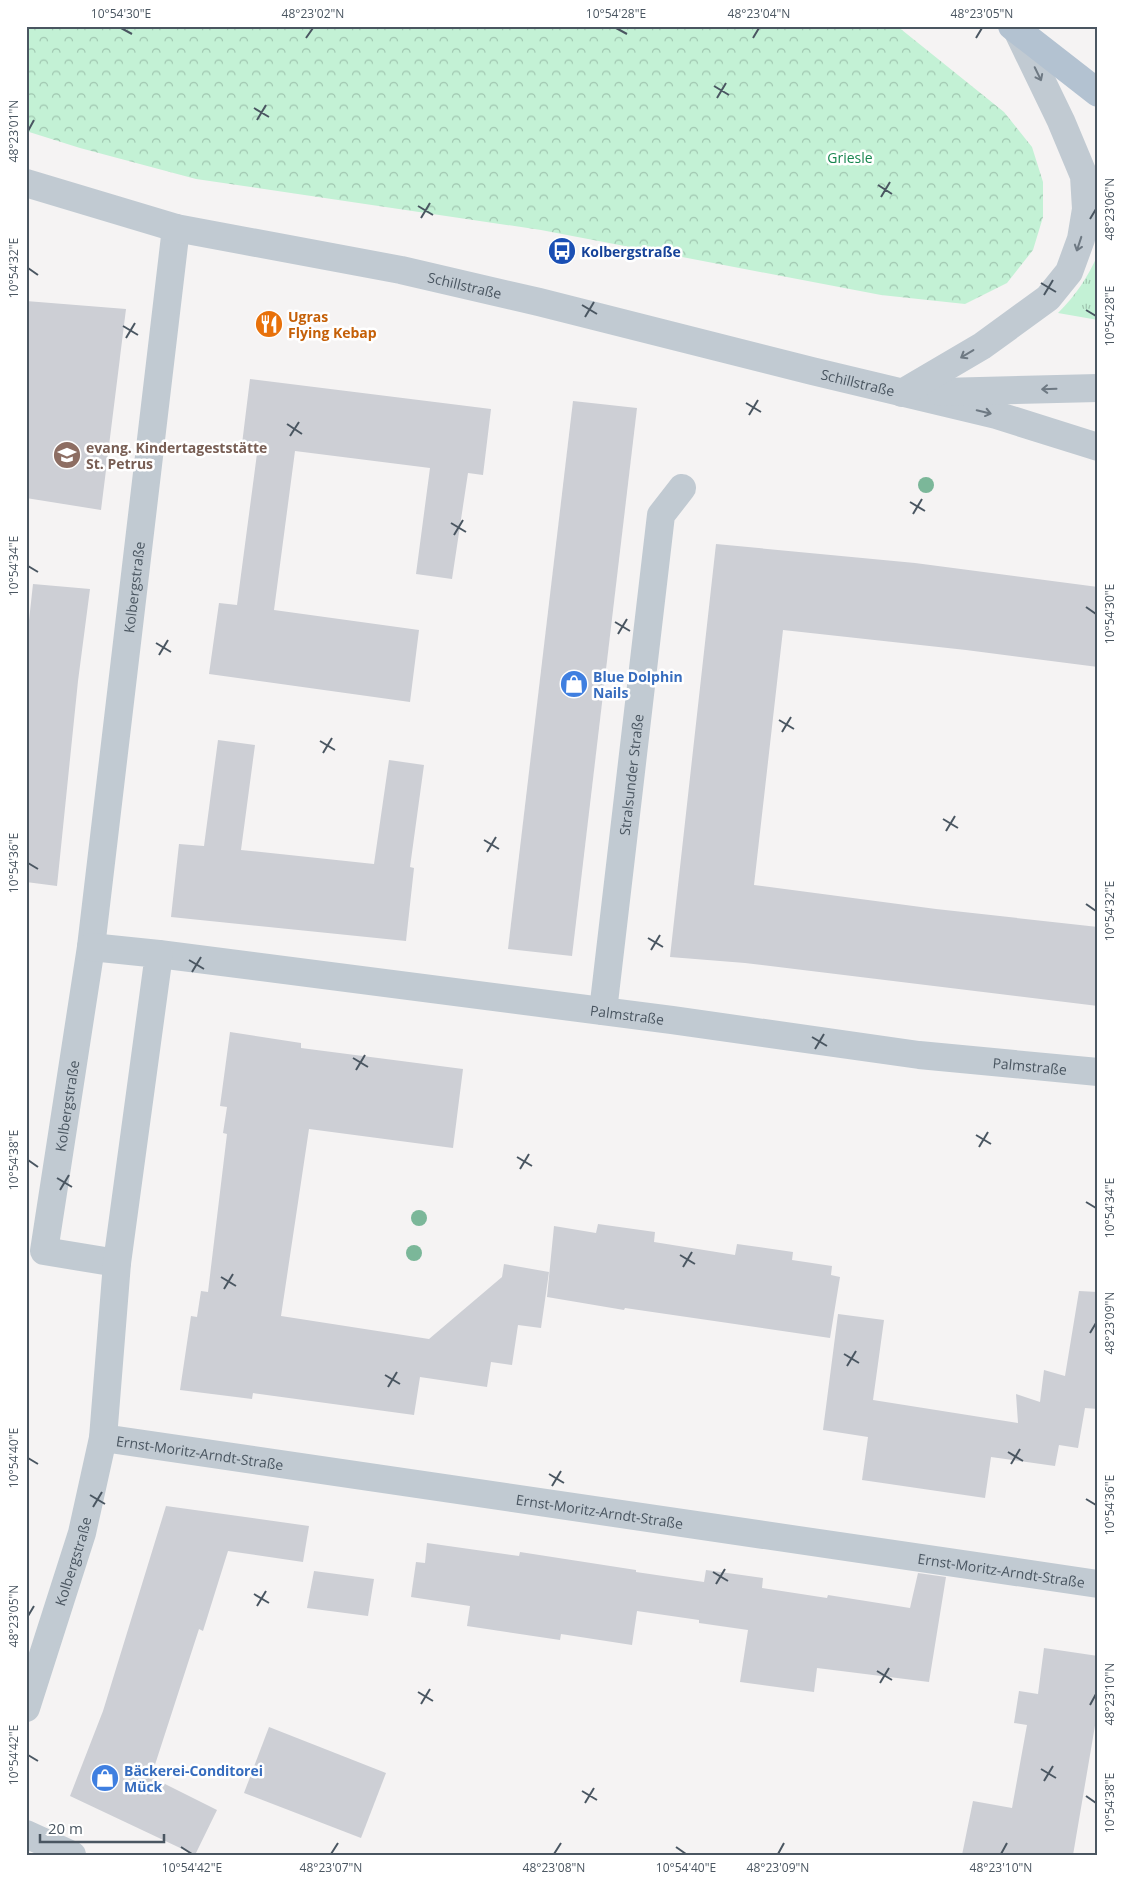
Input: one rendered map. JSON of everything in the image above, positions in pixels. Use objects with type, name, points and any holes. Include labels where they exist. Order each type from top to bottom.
[{"type":"main road","points":[[1015,28],[1098,93]]},
{"type":"street","points":[[902,393],[982,346],[1048,298],[1070,272],[1082,239],[1086,209],[1084,176],[1061,121],[1015,28]]},
{"type":"street","name":"Schillstraße","points":[[26,183],[176,228],[401,270],[538,302],[996,415],[1098,447]]},
{"type":"street","name":"Kolbergstraße","points":[[117,1263],[35,1249],[91,947],[176,228]]},
{"type":"street","name":"Schillstraße","points":[[902,393],[1098,388]]},
{"type":"street","name":"Stralsunder Straße","points":[[603,1011],[661,515],[682,488]]},
{"type":"street","points":[[91,947],[159,954]]},
{"type":"street","name":"Kolbergstraße","points":[[26,1708],[82,1533],[103,1438],[117,1263],[159,954]]},
{"type":"street","name":"Palmstraße","points":[[159,954],[603,1011],[919,1055],[1098,1072]]},
{"type":"street","name":"Ernst-Moritz-Arndt-Straße","points":[[103,1438],[1098,1584]]},
{"type":"street","points":[[26,1834],[72,1855]]},
{"type":"green space","name":"Griesle","points":[[26,26],[897,26],[1004,112],[1032,147],[1043,182],[1043,217],[1033,250],[1007,283],[965,304],[881,295],[541,230],[196,179],[80,148],[26,131]]},
{"type":"green space","points":[[1098,254],[1098,320],[1058,313],[1081,285]]},
{"type":"building","name":"evang. Kindertageststätte St. Petrus","points":[[26,301],[126,309],[101,510],[26,498]]},
{"type":"building","points":[[250,379],[491,409],[483,475],[468,473],[452,579],[416,574],[430,468],[295,451],[274,610],[419,630],[410,702],[209,674],[219,603],[237,605],[258,446],[242,444]]},
{"type":"building","points":[[573,401],[637,408],[572,956],[508,949]]},
{"type":"building","points":[[716,544],[915,563],[1098,587],[1098,667],[783,630],[754,885],[936,909],[1098,927],[1098,1006],[745,963],[670,957]]},
{"type":"building","points":[[33,584],[90,589],[78,681],[57,886],[26,882],[26,648]]},
{"type":"building","points":[[218,740],[255,745],[241,850],[374,864],[389,760],[424,765],[410,867],[414,868],[406,941],[171,917],[179,844],[204,846]]},
{"type":"building","points":[[230,1032],[301,1043],[301,1048],[463,1069],[453,1148],[309,1129],[281,1316],[429,1339],[502,1277],[504,1264],[549,1272],[541,1328],[518,1325],[512,1365],[491,1362],[487,1387],[420,1377],[414,1415],[253,1393],[252,1399],[180,1390],[191,1316],[197,1317],[201,1291],[208,1292],[227,1134],[223,1133],[227,1107],[220,1106]]},
{"type":"building","points":[[598,1224],[655,1232],[654,1242],[735,1255],[737,1244],[793,1252],[792,1260],[832,1266],[831,1275],[840,1277],[830,1338],[625,1308],[624,1310],[547,1297],[554,1226],[596,1233]]},
{"type":"building","points":[[1079,1291],[1098,1292],[1098,1409],[1085,1408],[1078,1448],[1059,1445],[1055,1466],[991,1457],[985,1498],[862,1480],[868,1437],[823,1430],[838,1314],[884,1320],[873,1400],[1018,1423],[1016,1394],[1040,1402],[1044,1370],[1065,1376]]},
{"type":"building","points":[[166,1506],[309,1526],[303,1562],[228,1551],[203,1631],[199,1629],[151,1777],[217,1810],[195,1855],[70,1796],[103,1711]]},
{"type":"building","points":[[427,1543],[519,1556],[520,1552],[704,1582],[706,1570],[763,1578],[762,1588],[827,1598],[828,1595],[910,1608],[918,1573],[946,1577],[929,1682],[817,1668],[814,1692],[740,1682],[748,1630],[699,1623],[699,1620],[637,1611],[632,1645],[561,1634],[560,1640],[467,1626],[470,1606],[411,1597],[416,1562],[425,1563]]},
{"type":"building","points":[[314,1571],[374,1579],[368,1616],[307,1608]]},
{"type":"building","points":[[1044,1648],[1098,1656],[1098,1708],[1073,1855],[962,1855],[973,1801],[1012,1808],[1027,1725],[1014,1723],[1019,1691],[1038,1694]]},
{"type":"building","points":[[269,1727],[386,1773],[361,1838],[244,1793]]},
{"type":"place","name":"Kolbergstraße","points":[[562,251]]},
{"type":"place","name":"Ugras Flying Kebap","points":[[269,324]]},
{"type":"place","name":"evang. Kindertageststätte St. Petrus","points":[[67,455]]},
{"type":"place","name":"Blue Dolphin Nails","points":[[574,684]]},
{"type":"place","name":"Bäckerei-Conditorei Mück","points":[[105,1778]]}]
